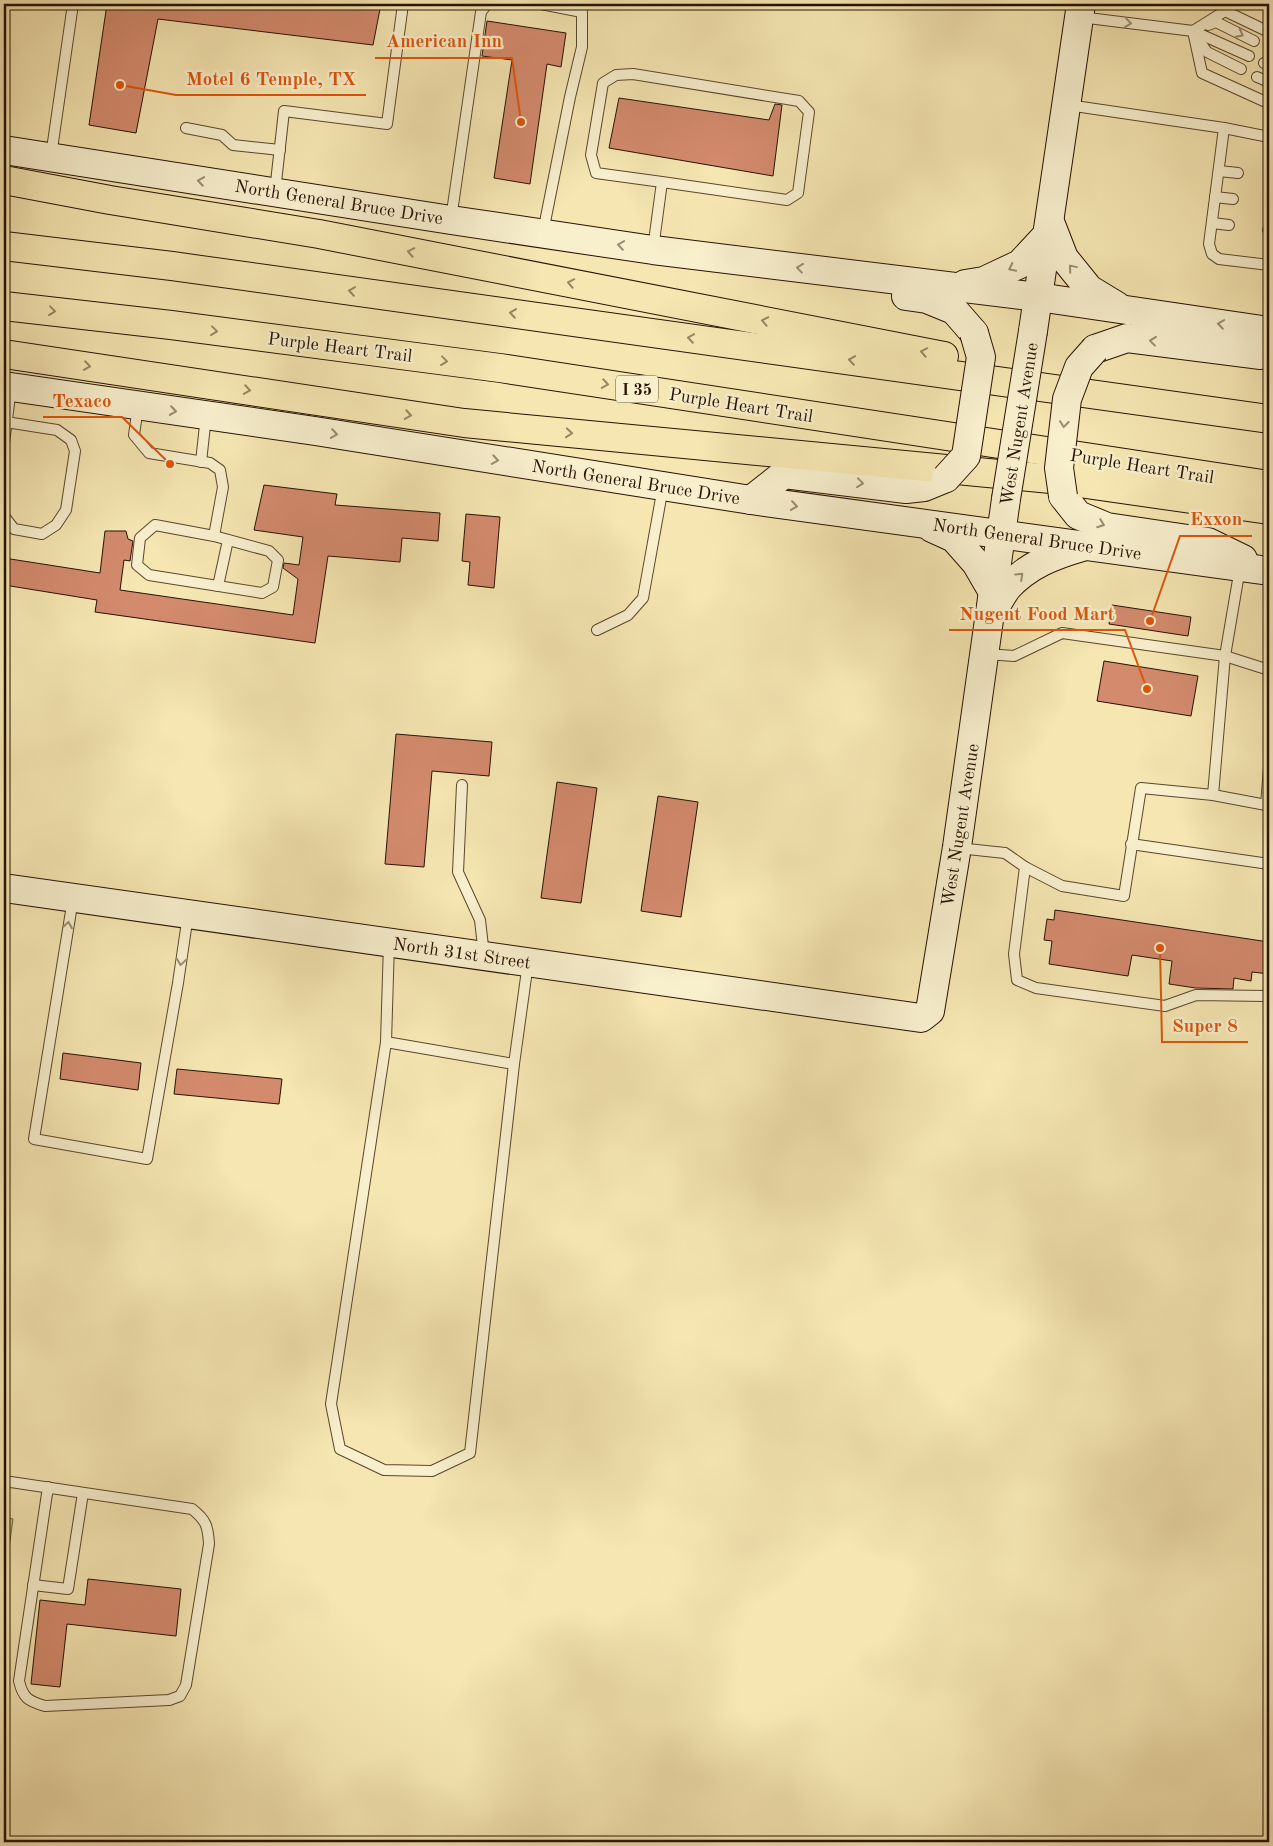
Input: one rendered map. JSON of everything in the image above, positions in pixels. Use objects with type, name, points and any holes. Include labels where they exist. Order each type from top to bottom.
[{"type":"highway","points":[[4,180],[110,200],[319,234],[1258,417]]},
{"type":"highway","points":[[4,246],[192,269],[1258,417]]},
{"type":"highway","name":"Purple Heart Trail","points":[[4,306],[171,325],[500,368],[1269,485]]},
{"type":"highway","points":[[4,354],[464,424],[1051,479],[1269,510]]},
{"type":"main road","name":"West Nugent Avenue","points":[[921,1018],[930,1011],[957,848],[1006,499],[1033,331],[1080,10]]},
{"type":"main road","name":"North General Bruce Drive","points":[[4,150],[653,250],[1038,297],[1269,331]]},
{"type":"main road","points":[[945,286],[984,281],[1020,264],[1048,228],[1064,258],[1089,289],[1123,310]]},
{"type":"main road","points":[[751,500],[784,474],[906,489],[924,487],[946,478],[966,456],[981,357],[974,333],[954,310],[927,299],[849,287],[832,272]]},
{"type":"main road","points":[[1268,571],[1208,542],[1107,527],[1078,515],[1064,496],[1059,468],[1067,399],[1079,367],[1095,349],[1127,338],[1261,355],[1269,350]]},
{"type":"main road","name":"North General Bruce Drive","points":[[7,387],[751,500],[1268,571]]},
{"type":"main road","points":[[922,523],[954,538],[976,564],[992,604],[1029,568],[1056,555],[1088,546]]},
{"type":"main road","name":"North 31st Street","points":[[4,888],[921,1018]]},
{"type":"lane","points":[[51,157],[73,4]]},
{"type":"lane","points":[[275,192],[284,111],[388,124],[403,4]]},
{"type":"lane","points":[[450,220],[481,12],[487,4]]},
{"type":"lane","points":[[541,4],[582,12],[582,47],[543,233]]},
{"type":"lane","points":[[1080,10],[1193,31],[1248,56]]},
{"type":"lane","points":[[1193,31],[1225,11],[1269,32]]},
{"type":"lane","points":[[1193,31],[1216,22],[1254,41]]},
{"type":"lane","points":[[1193,31],[1207,52],[1242,69]]},
{"type":"lane","points":[[1193,31],[1202,73],[1269,102]]},
{"type":"lane","points":[[633,74],[799,101],[809,112],[798,193],[787,200],[662,182],[596,173],[591,156],[603,83],[616,75],[633,74]]},
{"type":"lane","points":[[1256,77],[1269,82]]},
{"type":"lane","points":[[1066,105],[1224,128],[1269,137]]},
{"type":"lane","points":[[186,128],[222,135],[233,145],[280,150]]},
{"type":"lane","points":[[1224,128],[1209,244],[1212,254],[1219,259],[1269,265]]},
{"type":"lane","points":[[1219,171],[1238,174]]},
{"type":"lane","points":[[653,250],[662,182]]},
{"type":"lane","points":[[1215,197],[1233,199]]},
{"type":"lane","points":[[1212,223],[1229,225]]},
{"type":"lane","points":[[4,443],[7,387]]},
{"type":"lane","points":[[138,406],[134,435],[149,454],[210,463],[220,470],[224,487],[214,536]]},
{"type":"lane","points":[[201,462],[206,416]]},
{"type":"lane","points":[[4,516],[14,529],[42,534],[56,525],[66,510],[75,451],[71,440],[57,430],[6,422]]},
{"type":"lane","points":[[597,630],[628,615],[643,598],[663,486]]},
{"type":"lane","points":[[154,525],[214,536],[269,551],[278,560],[273,586],[262,593],[149,575],[137,565],[140,538],[154,525]]},
{"type":"lane","points":[[218,586],[228,540]]},
{"type":"lane","points":[[1213,795],[1225,656],[1240,567]]},
{"type":"lane","points":[[985,654],[1014,656],[1062,634],[1225,656],[1269,670]]},
{"type":"lane","points":[[957,848],[1005,853],[1025,867],[1062,886],[1124,896],[1141,788],[1213,795],[1268,806],[1269,768]]},
{"type":"lane","points":[[462,785],[458,872],[480,920],[484,956]]},
{"type":"lane","points":[[1131,844],[1269,864]]},
{"type":"lane","points":[[1025,867],[1014,954],[1018,980],[1036,988],[1164,1006],[1196,995],[1265,996],[1269,991]]},
{"type":"lane","points":[[73,898],[34,1139],[147,1159],[188,914]]},
{"type":"lane","points":[[389,942],[386,1042],[332,1404],[340,1449],[384,1470],[432,1471],[470,1453],[514,1064],[528,962]]},
{"type":"lane","points":[[386,1042],[514,1064]]},
{"type":"lane","points":[[4,1480],[192,1509],[202,1518],[208,1530],[210,1544],[188,1675],[186,1685],[180,1696],[169,1700],[45,1706],[31,1701],[22,1693],[19,1681],[48,1487]]},
{"type":"lane","points":[[33,1585],[68,1589],[83,1492]]},
{"type":"green space","points":[[4,1517],[13,1519],[4,1585]]},
{"type":"building","points":[[107,4],[381,4],[373,45],[158,19],[136,133],[89,125]]},
{"type":"building","points":[[487,21],[566,33],[561,67],[547,64],[530,184],[494,178],[512,60],[482,56]]},
{"type":"building","points":[[619,98],[769,120],[775,104],[782,105],[773,176],[609,148]]},
{"type":"building","points":[[264,485],[337,494],[335,505],[440,513],[438,541],[402,538],[400,562],[328,556],[315,643],[95,612],[97,600],[4,585],[4,558],[100,573],[105,531],[126,531],[128,539],[133,541],[130,561],[124,560],[120,590],[293,615],[298,579],[283,568],[284,563],[299,565],[303,537],[254,530]]},
{"type":"building","points":[[466,514],[500,517],[494,588],[468,585],[470,562],[462,561]]},
{"type":"building","points":[[1112,605],[1191,617],[1188,636],[1109,624]]},
{"type":"building","points":[[1104,661],[1198,676],[1191,716],[1097,701]]},
{"type":"building","points":[[396,734],[492,742],[489,776],[432,771],[424,867],[385,864]]},
{"type":"building","points":[[557,782],[597,788],[581,903],[541,898]]},
{"type":"building","points":[[658,796],[698,802],[681,917],[641,911]]},
{"type":"building","points":[[1055,910],[1269,942],[1269,974],[1252,972],[1251,981],[1234,978],[1233,989],[1196,988],[1169,984],[1172,961],[1132,955],[1128,976],[1049,964],[1052,941],[1044,940],[1047,919],[1054,920]]},
{"type":"building","points":[[63,1053],[141,1063],[138,1090],[60,1079]]},
{"type":"building","points":[[177,1069],[282,1079],[279,1104],[174,1094]]},
{"type":"building","points":[[88,1579],[181,1589],[176,1636],[67,1624],[60,1687],[31,1684],[40,1600],[85,1605]]},
{"type":"place","name":"Motel 6 Temple, TX","points":[[120,85]]},
{"type":"place","name":"American Inn","points":[[521,122]]},
{"type":"place","name":"Texaco","points":[[170,464]]},
{"type":"place","name":"Exxon","points":[[1150,621]]},
{"type":"place","name":"Nugent Food Mart","points":[[1147,689]]},
{"type":"place","name":"Super 8","points":[[1160,948]]}]
